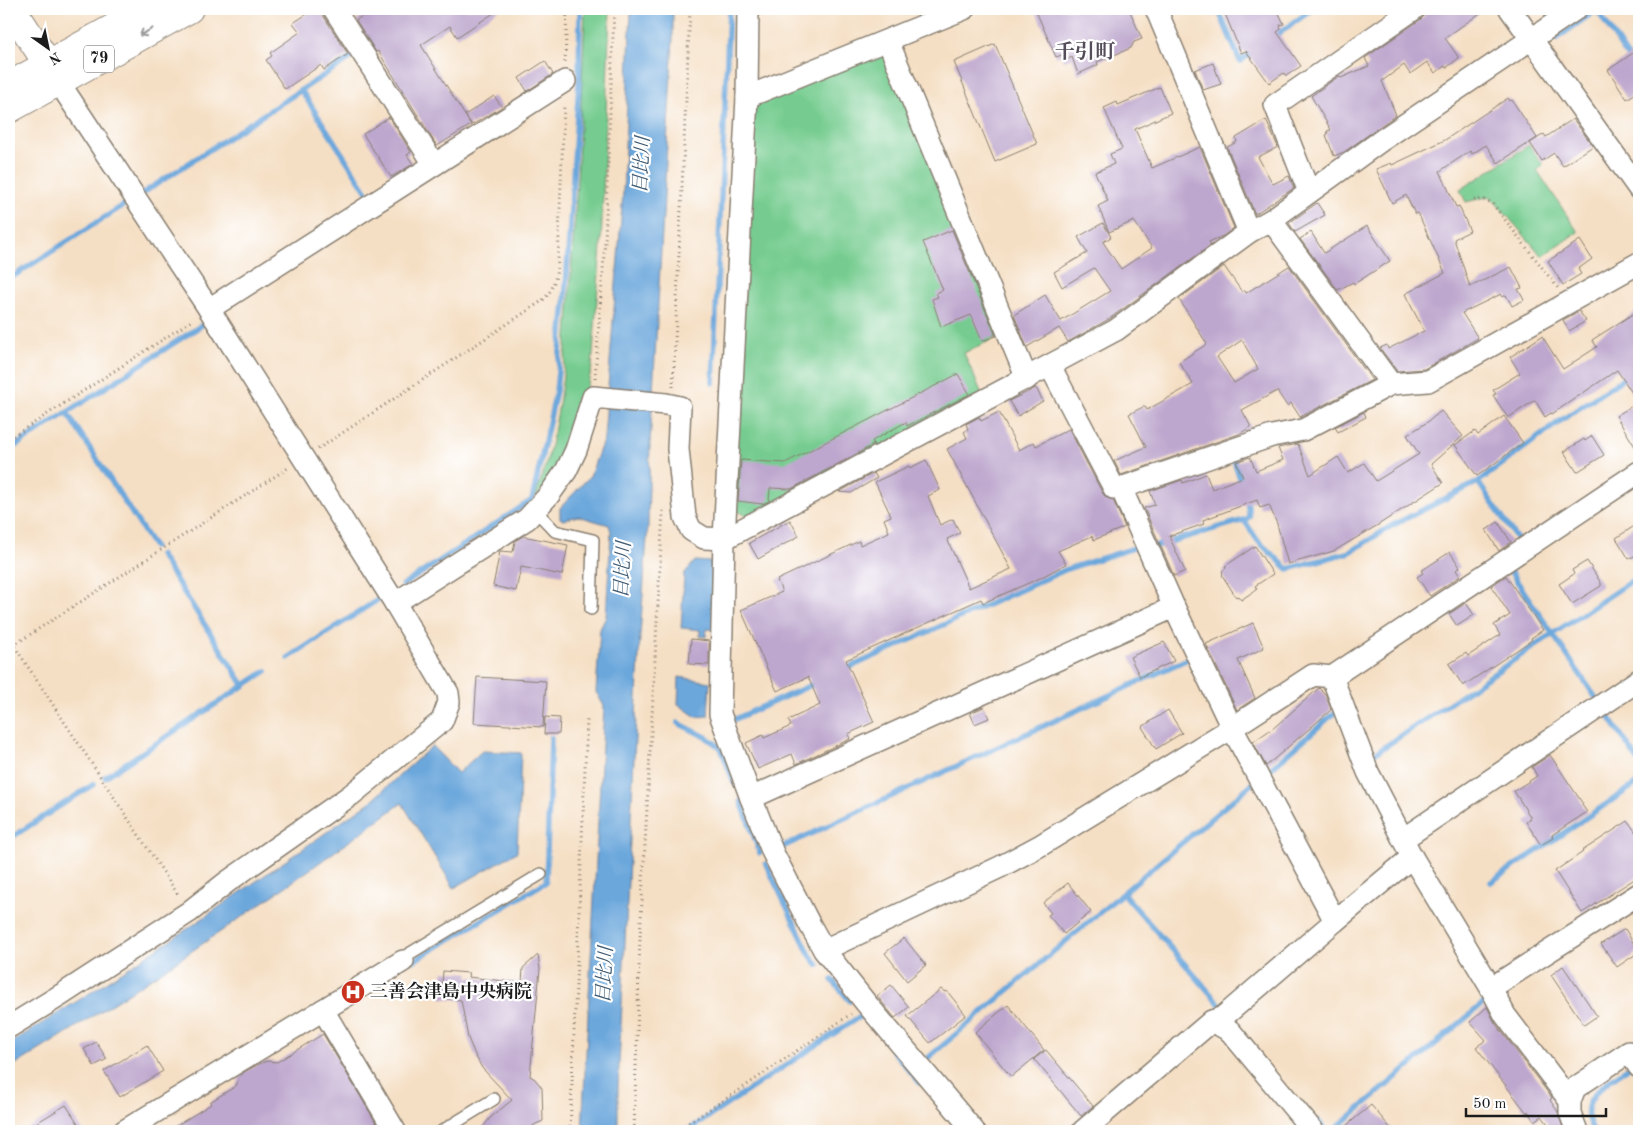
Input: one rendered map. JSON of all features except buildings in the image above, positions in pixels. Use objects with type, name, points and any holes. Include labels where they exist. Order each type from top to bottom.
[{"type":"main road","points":[[12,9],[53,73]]},
{"type":"main road","name":"79","points":[[9,109],[53,73],[148,9]]},
{"type":"main road","name":"79","points":[[9,86],[53,73],[189,9]]},
{"type":"street","points":[[334,9],[434,164]]},
{"type":"street","points":[[748,9],[747,97],[724,539],[720,714],[773,853],[824,950],[971,1130]]},
{"type":"street","points":[[747,97],[964,9]]},
{"type":"street","points":[[1156,9],[1248,232]]},
{"type":"street","points":[[1309,192],[1275,105],[1414,9]]},
{"type":"street","points":[[1510,9],[1639,189]]},
{"type":"street","points":[[395,603],[527,519],[549,495],[573,457],[595,397],[669,404],[680,407],[678,449],[685,517],[691,530],[704,538],[724,539],[1116,330],[1248,232],[1271,220],[1382,140],[1576,9]]},
{"type":"street","points":[[888,41],[1027,379]]},
{"type":"street","points":[[9,1027],[189,912],[227,882],[351,794],[442,722],[449,702],[448,693],[395,603],[304,458],[209,309],[53,73]]},
{"type":"street","points":[[209,309],[565,81]]},
{"type":"street","points":[[1271,220],[1390,384]]},
{"type":"street","points":[[1050,366],[1114,488],[1122,488],[1272,436],[1303,430],[1390,384],[1428,381],[1639,263]]},
{"type":"street","points":[[824,950],[1000,867],[1041,845],[1232,728],[1314,675],[1332,677],[1639,472]]},
{"type":"street","points":[[1122,488],[1174,607],[1232,728],[1335,921]]},
{"type":"street","points":[[751,798],[1174,607]]},
{"type":"street","points":[[1332,677],[1368,772],[1408,848],[1491,988],[1504,1015],[1570,1101]]},
{"type":"street","points":[[1083,1131],[1212,1021],[1223,1017],[1335,921],[1408,848],[1639,680]]},
{"type":"street","points":[[1491,988],[1639,894]]},
{"type":"street","points":[[124,1131],[403,961]]},
{"type":"street","points":[[323,1010],[395,1131]]},
{"type":"street","points":[[1212,1021],[1230,1031],[1313,1131]]},
{"type":"street","points":[[1577,1131],[1570,1113],[1570,1101],[1575,1088],[1635,1054]]},
{"type":"lane","points":[[534,510],[555,531],[593,540],[592,609]]},
{"type":"lane","points":[[403,961],[404,957],[541,874]]},
{"type":"lane","points":[[442,1131],[494,1099]]},
{"type":"path","points":[[9,648],[304,458],[542,301],[550,293],[556,283],[558,260],[567,9]]},
{"type":"path","points":[[595,397],[605,242],[614,9]]},
{"type":"path","points":[[669,404],[690,9]]},
{"type":"path","points":[[1474,200],[1483,199],[1492,203],[1569,303]]},
{"type":"path","points":[[9,439],[209,309]]},
{"type":"path","points":[[634,1131],[640,938],[663,507]]},
{"type":"path","points":[[9,638],[189,912]]},
{"type":"path","points":[[570,1131],[587,719]]},
{"type":"path","points":[[676,1131],[866,1003]]},
{"type":"green space","points":[[585,9],[610,9],[601,245],[592,367],[580,414],[560,467],[534,499],[552,441],[566,350],[578,165]]},
{"type":"green space","points":[[880,52],[886,56],[1002,335],[964,353],[982,394],[749,517],[733,509],[754,110],[760,101]]},
{"type":"green space","points":[[1529,145],[1543,165],[1537,170],[1578,232],[1542,256],[1490,196],[1466,202],[1460,190]]},
{"type":"water","name":"目比川","points":[[631,9],[673,9],[673,39],[650,445],[648,525],[640,636],[618,1086],[618,1131],[582,1131],[604,706],[596,692],[600,629],[606,617],[611,532],[609,525],[578,516],[563,520],[560,518],[560,508],[590,476],[604,438],[623,193]]},
{"type":"water","points":[[695,561],[711,562],[715,630],[707,629],[706,637],[700,636],[700,630],[681,628],[684,574]]},
{"type":"water","points":[[679,677],[710,682],[708,716],[696,717],[678,704]]},
{"type":"water","points":[[432,746],[458,773],[482,751],[521,753],[517,852],[454,888],[402,803],[306,873],[208,940],[109,1006],[9,1069],[9,1044],[196,923],[370,802]]},
{"type":"waterway","points":[[403,585],[532,500],[556,391],[565,302],[579,83],[580,9]]},
{"type":"waterway","points":[[713,383],[729,9]]},
{"type":"waterway","points":[[1218,9],[1240,61],[1255,51]]},
{"type":"waterway","points":[[1272,38],[1313,9]]},
{"type":"waterway","points":[[1557,38],[1598,9]]},
{"type":"waterway","points":[[1597,10],[1639,74]]},
{"type":"waterway","points":[[143,193],[355,55]]},
{"type":"waterway","points":[[301,90],[367,192]]},
{"type":"waterway","points":[[9,279],[124,205]]},
{"type":"waterway","points":[[9,450],[202,325]]},
{"type":"waterway","points":[[1519,542],[1478,482],[1563,419],[1639,368]]},
{"type":"waterway","points":[[67,413],[154,547]]},
{"type":"waterway","points":[[1232,455],[1242,484]]},
{"type":"waterway","points":[[1156,546],[1244,520],[1258,541],[1288,569],[1350,552],[1393,525],[1478,482]]},
{"type":"waterway","points":[[1244,520],[1249,517],[1247,497]]},
{"type":"waterway","points":[[844,670],[1067,569],[1134,548],[1142,548]]},
{"type":"waterway","points":[[160,555],[244,686]]},
{"type":"waterway","points":[[1511,566],[1508,568],[1596,698]]},
{"type":"waterway","points":[[1371,756],[1639,576]]},
{"type":"waterway","points":[[288,658],[379,599]]},
{"type":"waterway","points":[[778,849],[1192,657]]},
{"type":"waterway","points":[[105,777],[266,671]]},
{"type":"waterway","points":[[733,720],[818,682]]},
{"type":"waterway","points":[[1262,776],[1339,709]]},
{"type":"waterway","points":[[1604,709],[1639,762]]},
{"type":"waterway","points":[[678,723],[706,737],[721,748],[734,783]]},
{"type":"waterway","points":[[413,961],[546,882],[551,738]]},
{"type":"waterway","points":[[929,1057],[1254,782]]},
{"type":"waterway","points":[[1491,882],[1639,782]]},
{"type":"waterway","points":[[9,839],[94,784]]},
{"type":"waterway","points":[[741,801],[760,853]]},
{"type":"waterway","points":[[766,864],[810,955],[818,965]]},
{"type":"waterway","points":[[1123,893],[1223,1008]]},
{"type":"waterway","points":[[832,980],[850,1001]]},
{"type":"waterway","points":[[1333,1131],[1486,1001]]},
{"type":"waterway","points":[[687,1131],[859,1017],[863,1016],[867,1020]]},
{"type":"waterway","points":[[892,1050],[920,1083]]},
{"type":"waterway","points":[[1594,1131],[1588,1120],[1588,1109],[1591,1100],[1605,1084],[1632,1065]]},
{"type":"waterway","points":[[1318,1121],[1326,1131]]},
{"type":"place","name":"三善会津島中央病院","points":[[353,992]]},
{"type":"district","name":"千引町","points":[[1085,53]]}]
